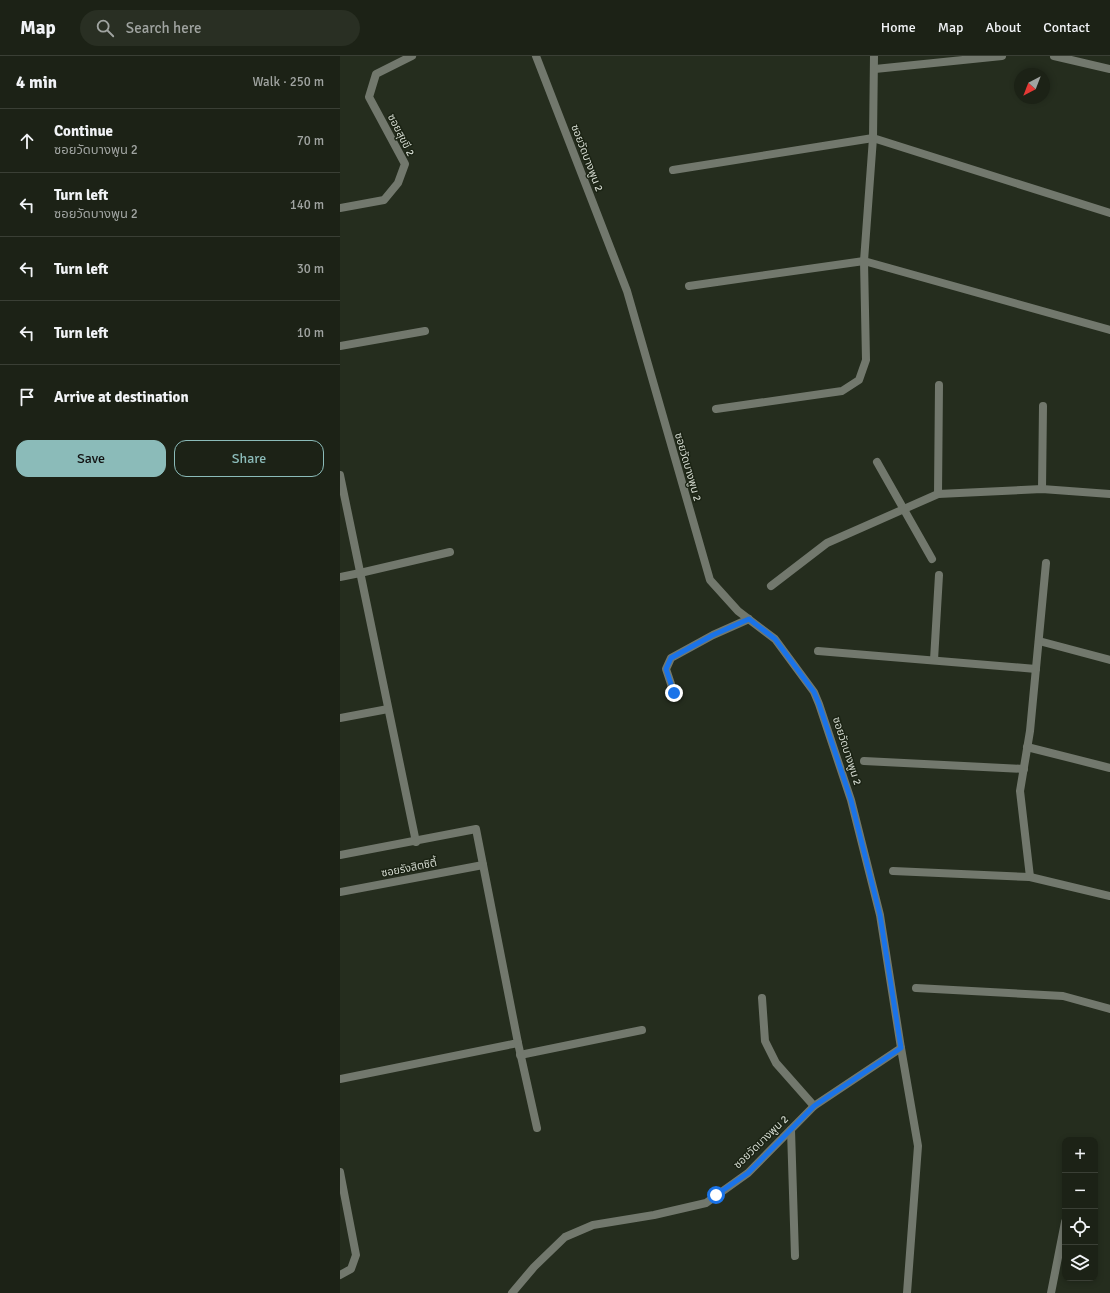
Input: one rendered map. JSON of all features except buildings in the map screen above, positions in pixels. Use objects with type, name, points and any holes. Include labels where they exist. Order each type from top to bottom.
[{"type":"street","name":"ซอยสุขขี 2","points":[[340,208],[384,200],[398,183],[405,164],[369,97],[376,74],[412,56]]},
{"type":"street","name":"ซอยวัดบางพูน 2","points":[[512,1293],[565,1236],[593,1225],[654,1215],[706,1202],[748,1173],[814,1106],[901,1048],[880,915],[851,800],[819,704],[814,692],[775,639],[738,611],[710,580],[688,511],[627,291],[536,56]]},
{"type":"street","points":[[716,409],[842,391],[860,380],[866,360],[864,261],[873,138],[874,56]]},
{"type":"street","points":[[875,69],[1002,56]]},
{"type":"street","points":[[1054,56],[1110,68]]},
{"type":"street","points":[[673,170],[873,138],[1110,213]]},
{"type":"street","points":[[690,286],[864,261],[1110,330]]},
{"type":"street","points":[[340,346],[425,331]]},
{"type":"street","points":[[938,494],[939,385]]},
{"type":"street","points":[[1042,489],[1043,406]]},
{"type":"street","points":[[877,462],[932,559]]},
{"type":"street","points":[[341,481],[416,842]]},
{"type":"street","points":[[771,586],[827,543],[902,508],[938,494],[1042,489],[1110,494]]},
{"type":"street","points":[[340,577],[450,552]]},
{"type":"street","points":[[1030,877],[1020,791],[1024,770],[1036,669],[1046,563]]},
{"type":"street","points":[[934,660],[939,575]]},
{"type":"street","points":[[674,693],[666,669],[671,658],[713,635],[749,619]]},
{"type":"street","points":[[1039,641],[1110,660]]},
{"type":"street","points":[[818,651],[1036,669]]},
{"type":"street","points":[[340,718],[388,709]]},
{"type":"street","points":[[1027,747],[1110,768]]},
{"type":"street","points":[[864,761],[1024,770]]},
{"type":"street","points":[[340,856],[476,829],[520,1055],[536,1128]]},
{"type":"street","name":"ซอยรังสิตซิตี้","points":[[340,892],[483,865]]},
{"type":"street","points":[[893,870],[1030,877],[1110,896]]},
{"type":"street","points":[[916,988],[1063,996],[1110,1009]]},
{"type":"street","points":[[762,998],[765,1041],[776,1063],[802,1090],[814,1106]]},
{"type":"street","points":[[520,1055],[642,1030]]},
{"type":"street","points":[[340,1079],[518,1044]]},
{"type":"street","points":[[901,1048],[918,1146],[907,1293]]},
{"type":"street","points":[[790,1130],[795,1256]]},
{"type":"street","points":[[340,1172],[356,1255],[351,1269],[340,1275]]},
{"type":"street","points":[[1051,1293],[1062,1237]]},
{"type":"route","points":[[674,693],[666,669],[671,658],[713,635],[749,619],[775,639],[814,692],[851,800],[880,915],[901,1048],[814,1106],[748,1173],[716,1195]]}]
